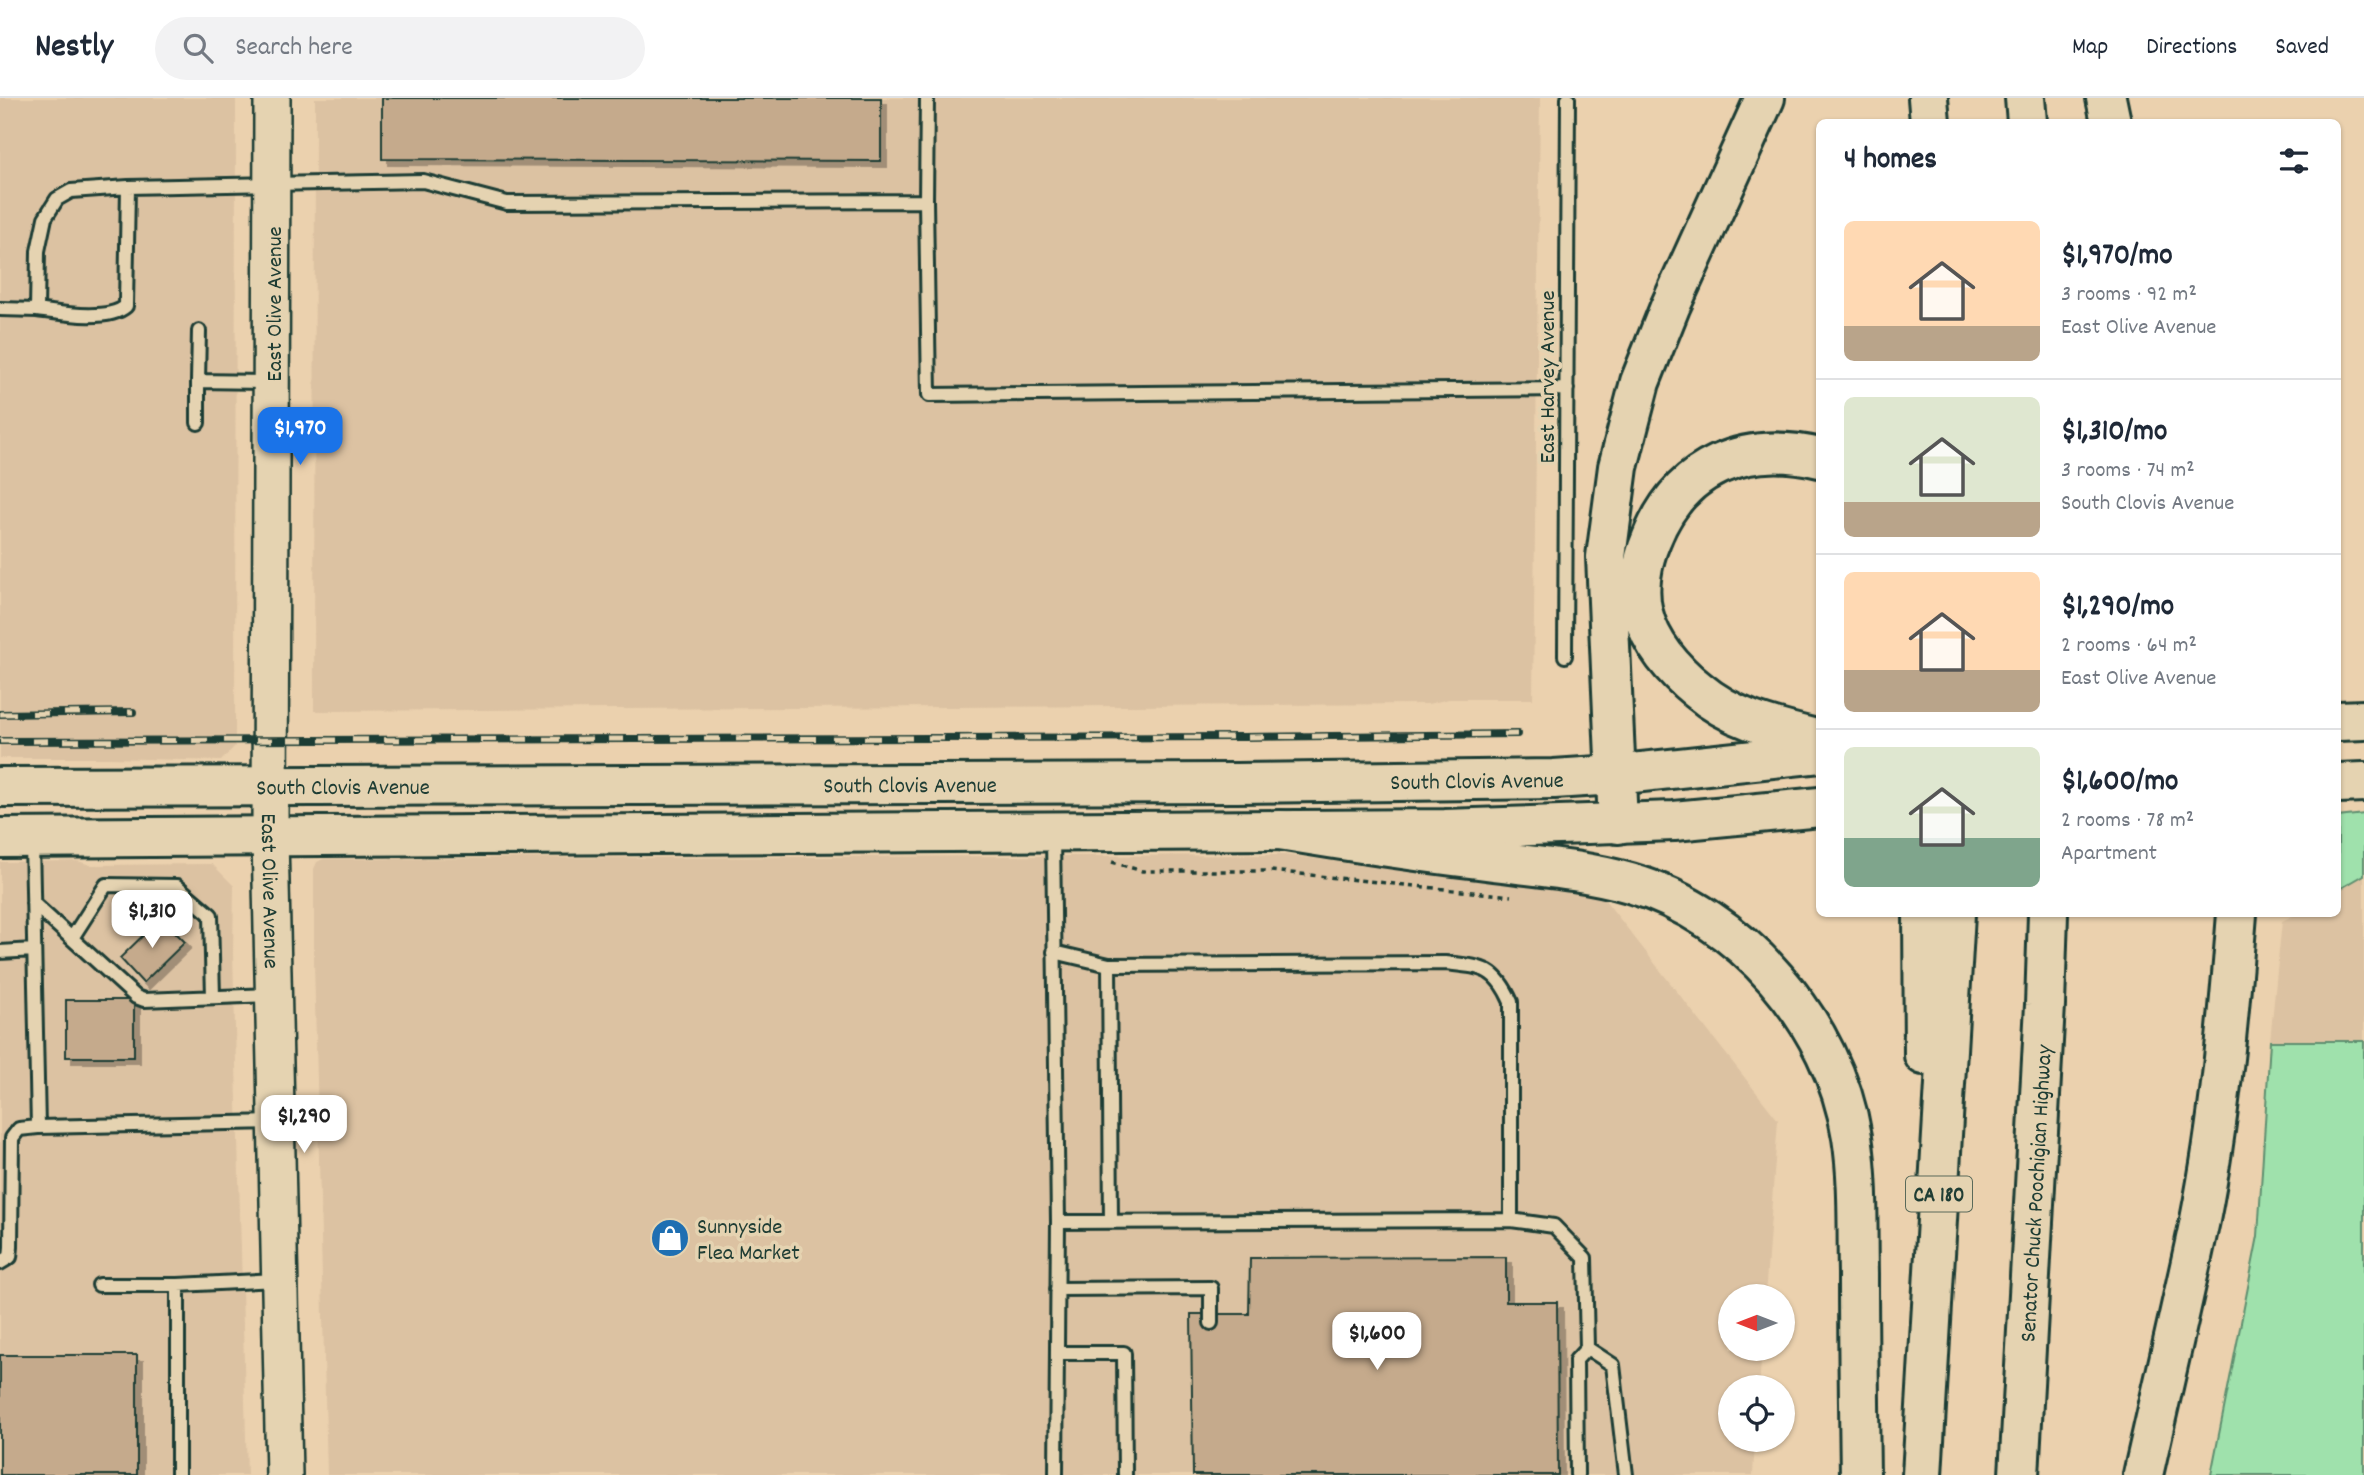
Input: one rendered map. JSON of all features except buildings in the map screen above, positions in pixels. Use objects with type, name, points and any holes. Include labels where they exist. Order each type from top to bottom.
[{"type":"main road","name":"East Olive Avenue","points":[[272,98],[270,837],[284,1475]]},
{"type":"main road","points":[[1618,824],[1605,557],[1618,467],[1640,382],[1670,307],[1765,98]]},
{"type":"main road","points":[[1928,98],[1930,119]]},
{"type":"main road","points":[[2025,98],[2027,119]]},
{"type":"main road","points":[[2106,98],[2111,119]]},
{"type":"main road","points":[[1816,457],[1792,452],[1746,454],[1698,476],[1666,510],[1655,530],[1645,553],[1641,582],[1643,612],[1651,634],[1665,657],[1699,692],[1717,705],[1756,723],[1816,739]]},
{"type":"main road","points":[[2341,721],[2364,720]]},
{"type":"main road","name":"South Clovis Avenue","points":[[0,787],[1396,781],[1614,775],[1816,753]]},
{"type":"main road","points":[[1053,832],[1064,815],[1075,808],[1287,803],[1396,781]]},
{"type":"main road","points":[[2341,783],[2364,782]]},
{"type":"main road","points":[[16,838],[1280,831],[1618,824],[1816,807]]},
{"type":"main road","points":[[1280,831],[1583,872],[1627,882],[1675,899],[1699,914],[1730,936],[1776,981],[1798,1008],[1819,1042],[1844,1103],[1852,1137],[1857,1240],[1860,1475]]},
{"type":"main road","points":[[1923,917],[1927,1393]]},
{"type":"main road","name":"CA 180","points":[[1922,1475],[1955,917]]},
{"type":"main road","name":"Senator Chuck Poochigian Highway","points":[[2019,1475],[2048,917]]},
{"type":"main road","points":[[2143,1475],[2200,1218],[2221,1084],[2237,917]]},
{"type":"lane","points":[[927,98],[929,395],[1567,389]]},
{"type":"lane","name":"East Harvey Avenue","points":[[1565,656],[1569,98]]},
{"type":"lane","points":[[37,310],[38,251],[44,218],[57,199],[71,191],[128,187],[423,181],[507,203],[926,201]]},
{"type":"lane","points":[[0,309],[100,314],[119,312],[126,306],[128,187]]},
{"type":"lane","points":[[198,423],[199,331]]},
{"type":"lane","points":[[198,381],[272,382]]},
{"type":"lane","points":[[1053,832],[1058,1222],[1056,1475]]},
{"type":"lane","points":[[16,838],[33,903],[38,1127]]},
{"type":"lane","points":[[72,938],[106,885],[177,886],[211,915],[214,997]]},
{"type":"lane","points":[[33,903],[136,997],[144,1000],[272,995]]},
{"type":"lane","points":[[0,952],[34,950]]},
{"type":"lane","points":[[1054,952],[1109,965],[1445,963],[1481,967],[1502,982],[1511,1002],[1511,1220]]},
{"type":"lane","points":[[1109,965],[1111,1221]]},
{"type":"lane","points":[[0,1263],[10,1257],[12,1138],[19,1129],[275,1122]]},
{"type":"lane","points":[[1058,1222],[1511,1220],[1554,1226],[1586,1258],[1587,1348],[1576,1360],[1577,1475]]},
{"type":"lane","points":[[99,1285],[178,1285],[279,1280]]},
{"type":"lane","points":[[178,1285],[178,1475]]},
{"type":"lane","points":[[1057,1289],[1211,1288],[1211,1323]]},
{"type":"lane","points":[[1587,1348],[1613,1366],[1626,1475]]},
{"type":"lane","points":[[1057,1353],[1125,1353],[1125,1475]]},
{"type":"path","points":[[1110,861],[1142,871],[1271,872],[1515,896]]},
{"type":"shaded area","points":[[0,98],[236,98],[235,746],[221,761],[0,758]]},
{"type":"shaded area","points":[[315,98],[1540,98],[1533,699],[1449,699],[1428,704],[314,711]]},
{"type":"shaded area","points":[[1285,855],[1601,895],[1778,1120],[1766,1284],[1718,1284],[1718,1362],[1761,1362],[1760,1375],[1718,1375],[1718,1452],[1754,1452],[1753,1475],[327,1475],[314,962],[314,869],[317,862],[323,859]]},
{"type":"shaded area","points":[[78,861],[90,865],[212,864],[234,886],[233,953],[247,1475],[0,1475],[0,862]]},
{"type":"shaded area","points":[[2364,875],[2364,1041],[2270,1041],[2282,921],[2290,917],[2341,917],[2341,888]]},
{"type":"green space","points":[[2364,814],[2364,875],[2341,888],[2341,817]]},
{"type":"green space","points":[[2270,1041],[2364,1041],[2364,1475],[2211,1475],[2258,1236]]},
{"type":"railway","points":[[0,714],[133,712]]},
{"type":"railway","points":[[0,741],[1517,734]]},
{"type":"place","name":"Sunnyside Flea Market","points":[[670,1238]]}]
